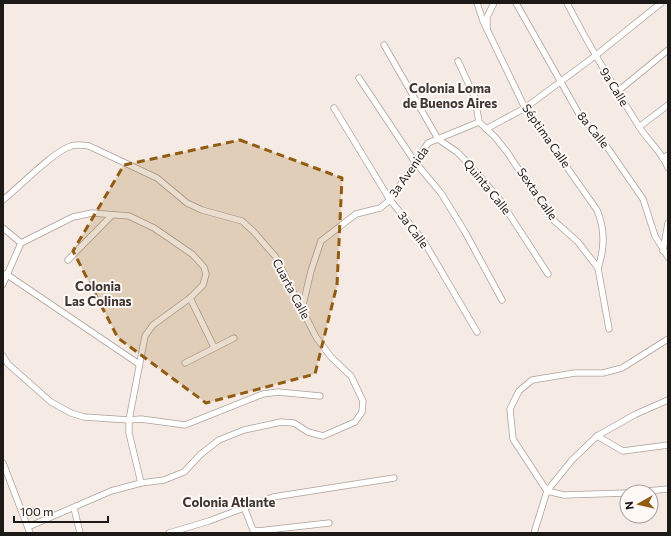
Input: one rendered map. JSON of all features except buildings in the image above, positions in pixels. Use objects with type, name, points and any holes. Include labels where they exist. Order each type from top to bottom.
[{"type":"street","name":"Séptima Calle","points":[[477,3],[487,31],[525,108],[597,210],[601,220],[604,242],[598,268]]},
{"type":"street","points":[[487,31],[487,17],[494,3]]},
{"type":"street","name":"8a Calle","points":[[516,3],[560,83],[579,114],[607,147],[643,199],[648,208],[655,236],[668,257]]},
{"type":"street","name":"9a Calle","points":[[567,3],[595,56],[639,127],[666,156],[668,168]]},
{"type":"street","points":[[486,129],[525,108],[560,83],[661,3]]},
{"type":"street","name":"Quinta Calle","points":[[384,45],[438,139],[457,152],[500,200],[548,274]]},
{"type":"street","points":[[617,92],[668,50]]},
{"type":"street","points":[[458,61],[475,98],[479,122]]},
{"type":"street","points":[[359,78],[415,162],[441,193],[466,232],[502,300]]},
{"type":"street","points":[[639,127],[668,105]]},
{"type":"street","name":"3a Calle","points":[[334,108],[390,200],[423,240],[477,332]]},
{"type":"street","name":"3a Avenida","points":[[302,309],[311,271],[321,241],[356,214],[380,208],[390,200],[428,143],[479,122]]},
{"type":"street","name":"Sexta Calle","points":[[479,122],[507,152],[552,218],[578,242],[598,268],[609,329]]},
{"type":"street","name":"Cuarta Calle","points":[[3,200],[58,152],[71,146],[80,145],[89,146],[157,178],[187,203],[202,210],[242,221],[275,256],[316,337],[331,357],[351,376],[358,388],[363,401],[362,412],[355,422],[323,436],[308,432],[294,423],[281,422],[244,430],[219,440],[201,454],[184,472],[164,480],[141,483]]},
{"type":"street","points":[[3,284],[6,274],[21,243],[73,217],[92,214],[129,216],[154,228],[192,254],[204,267],[206,274],[203,285],[190,298],[153,325],[145,336],[128,420],[129,433],[141,483],[111,491],[90,499],[74,508],[28,527]]},
{"type":"street","points":[[68,260],[112,215]]},
{"type":"street","points":[[663,251],[668,223]]},
{"type":"street","points":[[3,228],[21,243]]},
{"type":"street","points":[[6,274],[139,364]]},
{"type":"street","points":[[190,298],[214,347]]},
{"type":"street","points":[[186,363],[214,347],[234,338]]},
{"type":"street","points":[[619,493],[564,494],[547,491],[513,439],[510,409],[519,391],[532,380],[575,373],[603,373],[622,368],[668,339]]},
{"type":"street","points":[[3,356],[8,364],[51,402],[71,413],[84,417],[128,420],[141,419],[185,425],[263,394],[278,392],[320,396]]},
{"type":"street","points":[[534,533],[547,491],[572,460],[598,436],[636,414],[668,400]]},
{"type":"street","points":[[598,436],[623,451],[668,445]]},
{"type":"street","points":[[3,463],[30,533]]},
{"type":"street","points":[[169,533],[209,521],[273,497],[394,478]]},
{"type":"street","points":[[244,507],[253,530],[258,531],[329,523]]},
{"type":"street","points":[[74,508],[80,533]]},
{"type":"highlighted area","points":[[240,140],[342,178],[337,285],[315,374],[206,403],[118,338],[73,251],[124,165]]},
{"type":"district","name":"Colonia Loma de Buenos Aires","points":[[450,96]]},
{"type":"district","name":"Colonia Las Colinas","points":[[98,294]]},
{"type":"district","name":"Colonia Atlante","points":[[229,502]]}]
